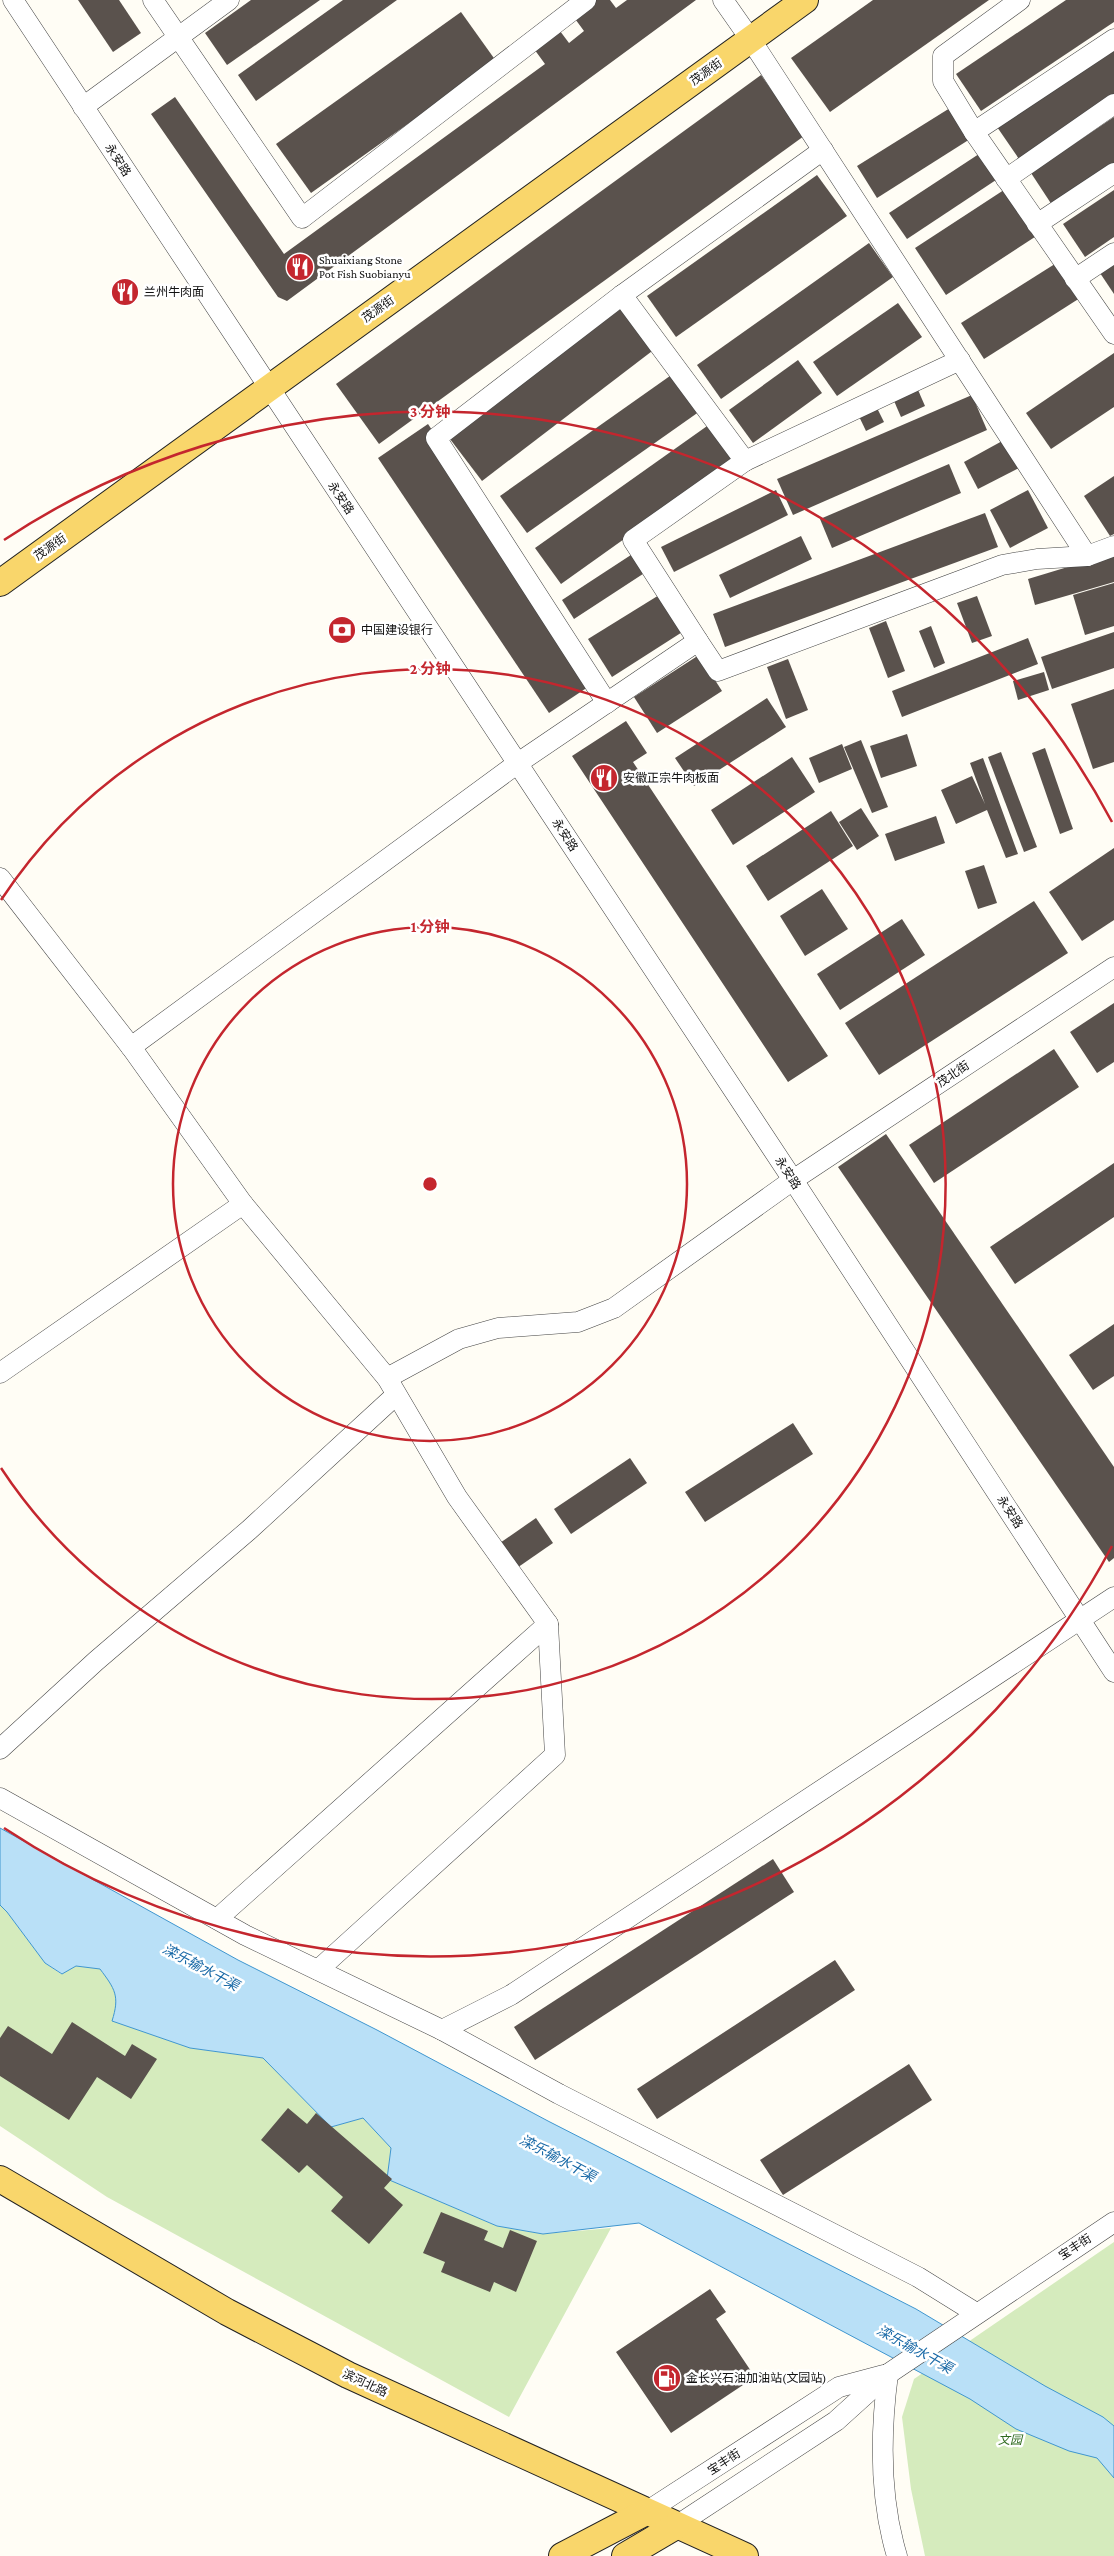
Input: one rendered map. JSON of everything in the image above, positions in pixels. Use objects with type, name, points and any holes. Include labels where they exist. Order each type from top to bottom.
[{"type":"main road","name":"茂源街","points":[[0,583],[805,0]]},
{"type":"main road","name":"滨河北路","points":[[0,2179],[228,2312],[348,2375],[745,2556]]},
{"type":"main road","name":"宝丰街","points":[[562,2556],[646,2512]]},
{"type":"main road","name":"宝丰街","points":[[624,2556],[676,2526]]},
{"type":"street","name":"永安路","points":[[13,0],[268,389],[793,1180],[1114,1672]]},
{"type":"street","points":[[152,0],[302,218],[586,0]]},
{"type":"street","points":[[83,107],[229,0]]},
{"type":"street","points":[[722,0],[751,40],[1086,556]]},
{"type":"street","points":[[1020,0],[943,56],[942,81],[1006,179],[1113,331]]},
{"type":"street","points":[[974,132],[1114,39]]},
{"type":"street","points":[[1006,179],[1114,104]]},
{"type":"street","points":[[607,703],[436,438],[622,295],[823,150]]},
{"type":"street","points":[[1037,224],[1114,174]]},
{"type":"street","points":[[1075,279],[1114,254]]},
{"type":"street","points":[[622,295],[745,461]]},
{"type":"street","points":[[960,360],[745,461],[633,540],[718,671],[1002,566],[1037,559],[1086,556],[1114,546]]},
{"type":"street","points":[[131,1047],[518,763],[698,641]]},
{"type":"street","points":[[0,878],[131,1047],[243,1204],[391,1386],[457,1497],[548,1624],[555,1756],[318,1970]]},
{"type":"street","name":"茂北街","points":[[0,1749],[96,1661],[249,1530],[391,1386],[459,1338],[498,1328],[578,1322],[614,1308],[793,1180],[1114,967]]},
{"type":"street","points":[[0,1373],[243,1204]]},
{"type":"street","points":[[442,2030],[511,1995],[1114,1597]]},
{"type":"street","points":[[217,1919],[548,1624]]},
{"type":"street","points":[[0,1798],[217,1919],[442,2030],[559,2094],[918,2277],[976,2313]]},
{"type":"street","name":"宝丰街","points":[[676,2526],[836,2421],[888,2374],[976,2313],[1114,2222]]},
{"type":"street","points":[[888,2374],[883,2414],[882,2473],[888,2526],[897,2556]]},
{"type":"street","name":"宝丰街","points":[[646,2512],[839,2387],[888,2374]]},
{"type":"green space","points":[[0,1905],[45,1963],[61,1974],[76,1966],[100,1968],[115,1993],[116,2005],[113,2021],[190,2048],[263,2058],[331,2127],[363,2118],[391,2148],[387,2179],[497,2226],[543,2234],[611,2228],[509,2417],[107,2197],[0,2126]]},
{"type":"green space","name":"文园","points":[[1114,2242],[1114,2556],[925,2556],[911,2489],[902,2417],[914,2379]]},
{"type":"water","name":"滦乐输水干渠","points":[[0,1828],[238,1960],[916,2309],[1045,2386],[1103,2417],[1114,2426],[1114,2478],[1097,2458],[1069,2451],[1016,2429],[970,2399],[639,2223],[543,2234],[497,2226],[387,2179],[391,2148],[363,2118],[331,2127],[263,2058],[190,2048],[112,2021],[116,2005],[115,1993],[100,1969],[76,1966],[62,1974],[45,1963],[0,1905]]},
{"type":"building","points":[[78,0],[119,0],[141,33],[113,52]]},
{"type":"building","points":[[251,0],[320,0],[227,65],[205,33]]},
{"type":"building","points":[[343,0],[397,0],[256,101],[238,75]]},
{"type":"building","points":[[586,0],[610,0],[616,8],[627,0],[696,0],[287,301],[278,297],[151,114],[175,97],[284,254],[545,64],[529,42],[554,23],[569,43],[584,31],[570,12]]},
{"type":"building","points":[[873,0],[989,0],[830,112],[791,58]]},
{"type":"building","points":[[1066,0],[1114,0],[1114,22],[981,111],[956,74]]},
{"type":"building","points":[[461,12],[496,61],[311,193],[276,144]]},
{"type":"building","points":[[1114,44],[1114,96],[1019,159],[995,124]]},
{"type":"building","points":[[761,75],[804,136],[379,444],[336,384]]},
{"type":"building","points":[[958,103],[978,134],[877,198],[857,166]]},
{"type":"building","points":[[1114,117],[1114,164],[1052,205],[1031,173]]},
{"type":"building","points":[[982,152],[999,178],[907,239],[889,213]]},
{"type":"building","points":[[817,175],[847,216],[676,337],[647,296]]},
{"type":"building","points":[[1010,186],[1041,233],[946,295],[915,248]]},
{"type":"building","points":[[1114,190],[1114,237],[1085,257],[1063,224]]},
{"type":"building","points":[[869,243],[893,277],[721,399],[697,365]]},
{"type":"building","points":[[1058,262],[1080,298],[984,359],[961,323]]},
{"type":"building","points":[[1114,264],[1114,294],[1100,273]]},
{"type":"building","points":[[628,303],[660,345],[482,481],[450,439]]},
{"type":"building","points":[[898,303],[922,337],[837,396],[813,362]]},
{"type":"building","points":[[1114,353],[1114,407],[1051,449],[1026,413]]},
{"type":"building","points":[[798,360],[822,393],[753,443],[729,410]]},
{"type":"building","points":[[677,371],[703,409],[527,533],[500,496]]},
{"type":"building","points":[[915,383],[925,406],[901,417],[891,394]]},
{"type":"building","points":[[972,395],[987,430],[793,515],[777,479]]},
{"type":"building","points":[[872,398],[884,422],[866,431],[854,406]]},
{"type":"building","points":[[717,419],[742,455],[561,584],[535,548]]},
{"type":"building","points":[[428,424],[600,679],[549,713],[378,458]]},
{"type":"building","points":[[1004,440],[1019,468],[978,489],[964,462]]},
{"type":"building","points":[[949,464],[961,493],[832,548],[820,519]]},
{"type":"building","points":[[1114,476],[1114,534],[1110,536],[1084,496]]},
{"type":"building","points":[[776,490],[788,515],[674,572],[661,547]]},
{"type":"building","points":[[1028,490],[1048,528],[1010,548],[990,510]]},
{"type":"building","points":[[985,513],[998,547],[725,647],[713,614]]},
{"type":"building","points":[[801,536],[812,559],[730,598],[719,575]]},
{"type":"building","points":[[637,551],[649,570],[574,619],[562,600]]},
{"type":"building","points":[[1114,553],[1114,582],[1035,605],[1028,579]]},
{"type":"building","points":[[1114,583],[1114,626],[1085,635],[1073,595]]},
{"type":"building","points":[[664,592],[687,629],[612,677],[588,639]]},
{"type":"building","points":[[977,596],[992,636],[972,643],[957,603]]},
{"type":"building","points":[[886,621],[905,671],[888,678],[869,628]]},
{"type":"building","points":[[931,626],[945,663],[934,668],[919,631]]},
{"type":"building","points":[[1114,632],[1114,668],[1052,689],[1041,657]]},
{"type":"building","points":[[1028,638],[1038,664],[902,717],[892,691]]},
{"type":"building","points":[[699,655],[722,691],[657,733],[634,697]]},
{"type":"building","points":[[788,659],[808,710],[786,719],[767,667]]},
{"type":"building","points":[[1044,672],[1049,690],[1018,700],[1013,681]]},
{"type":"building","points":[[1114,689],[1114,762],[1093,769],[1071,704]]},
{"type":"building","points":[[767,698],[786,727],[694,786],[675,758]]},
{"type":"building","points":[[626,721],[647,753],[633,762],[828,1056],[788,1082],[572,756]]},
{"type":"building","points":[[907,734],[917,766],[881,778],[870,746]]},
{"type":"building","points":[[861,740],[888,807],[872,813],[844,747]]},
{"type":"building","points":[[842,744],[852,769],[819,783],[809,758]]},
{"type":"building","points":[[1045,748],[1073,829],[1060,834],[1032,753]]},
{"type":"building","points":[[1001,752],[1037,847],[1024,852],[988,757]]},
{"type":"building","points":[[792,757],[815,792],[733,845],[711,810]]},
{"type":"building","points":[[983,758],[1018,854],[1006,858],[987,810],[956,824],[941,790],[972,776],[985,804],[970,763]]},
{"type":"building","points":[[861,808],[879,836],[857,850],[839,822]]},
{"type":"building","points":[[831,811],[853,846],[768,901],[746,866]]},
{"type":"building","points":[[936,816],[945,843],[895,861],[885,834]]},
{"type":"building","points":[[1114,848],[1114,920],[1082,941],[1049,892]]},
{"type":"building","points":[[984,865],[997,903],[978,909],[965,871]]},
{"type":"building","points":[[822,889],[848,929],[805,956],[780,916]]},
{"type":"building","points":[[1034,901],[1068,953],[879,1075],[845,1023]]},
{"type":"building","points":[[902,919],[925,955],[840,1010],[817,974]]},
{"type":"building","points":[[1114,1003],[1114,1062],[1097,1073],[1070,1032]]},
{"type":"building","points":[[1054,1049],[1079,1087],[934,1183],[909,1145]]},
{"type":"building","points":[[886,1134],[1114,1467],[1114,1558],[1109,1562],[838,1167]]},
{"type":"building","points":[[1114,1163],[1114,1217],[1015,1284],[990,1247]]},
{"type":"building","points":[[1114,1324],[1114,1376],[1093,1390],[1069,1355]]},
{"type":"building","points":[[793,1423],[813,1454],[705,1522],[685,1492]]},
{"type":"building","points":[[630,1458],[647,1483],[571,1534],[554,1509]]},
{"type":"building","points":[[536,1518],[553,1543],[514,1570],[497,1545]]},
{"type":"building","points":[[773,1859],[794,1892],[535,2060],[514,2027]]},
{"type":"building","points":[[835,1960],[855,1990],[657,2119],[637,2089]]},
{"type":"building","points":[[72,2022],[125,2056],[132,2044],[157,2059],[131,2099],[97,2077],[69,2120],[0,2076],[0,2038],[8,2026],[52,2054]]},
{"type":"building","points":[[909,2064],[932,2100],[783,2195],[760,2160]]},
{"type":"building","points":[[288,2108],[307,2124],[316,2113],[392,2179],[384,2188],[403,2205],[369,2244],[331,2211],[343,2197],[307,2165],[299,2173],[261,2140]]},
{"type":"building","points":[[441,2212],[488,2231],[484,2240],[503,2248],[510,2230],[537,2241],[516,2292],[494,2282],[490,2292],[441,2272],[445,2262],[423,2253]]},
{"type":"building","points":[[710,2289],[726,2312],[716,2319],[755,2377],[671,2433],[616,2352]]},
{"type":"place","name":"Shuaixiang Stone Pot Fish Suobianyu","points":[[300,267]]},
{"type":"place","name":"兰州牛肉面","points":[[125,292]]},
{"type":"place","name":"中国建设银行","points":[[342,630]]},
{"type":"place","name":"安徽正宗牛肉板面","points":[[604,778]]},
{"type":"place","name":"金长兴石油加油站(文园站)","points":[[667,2378]]}]
